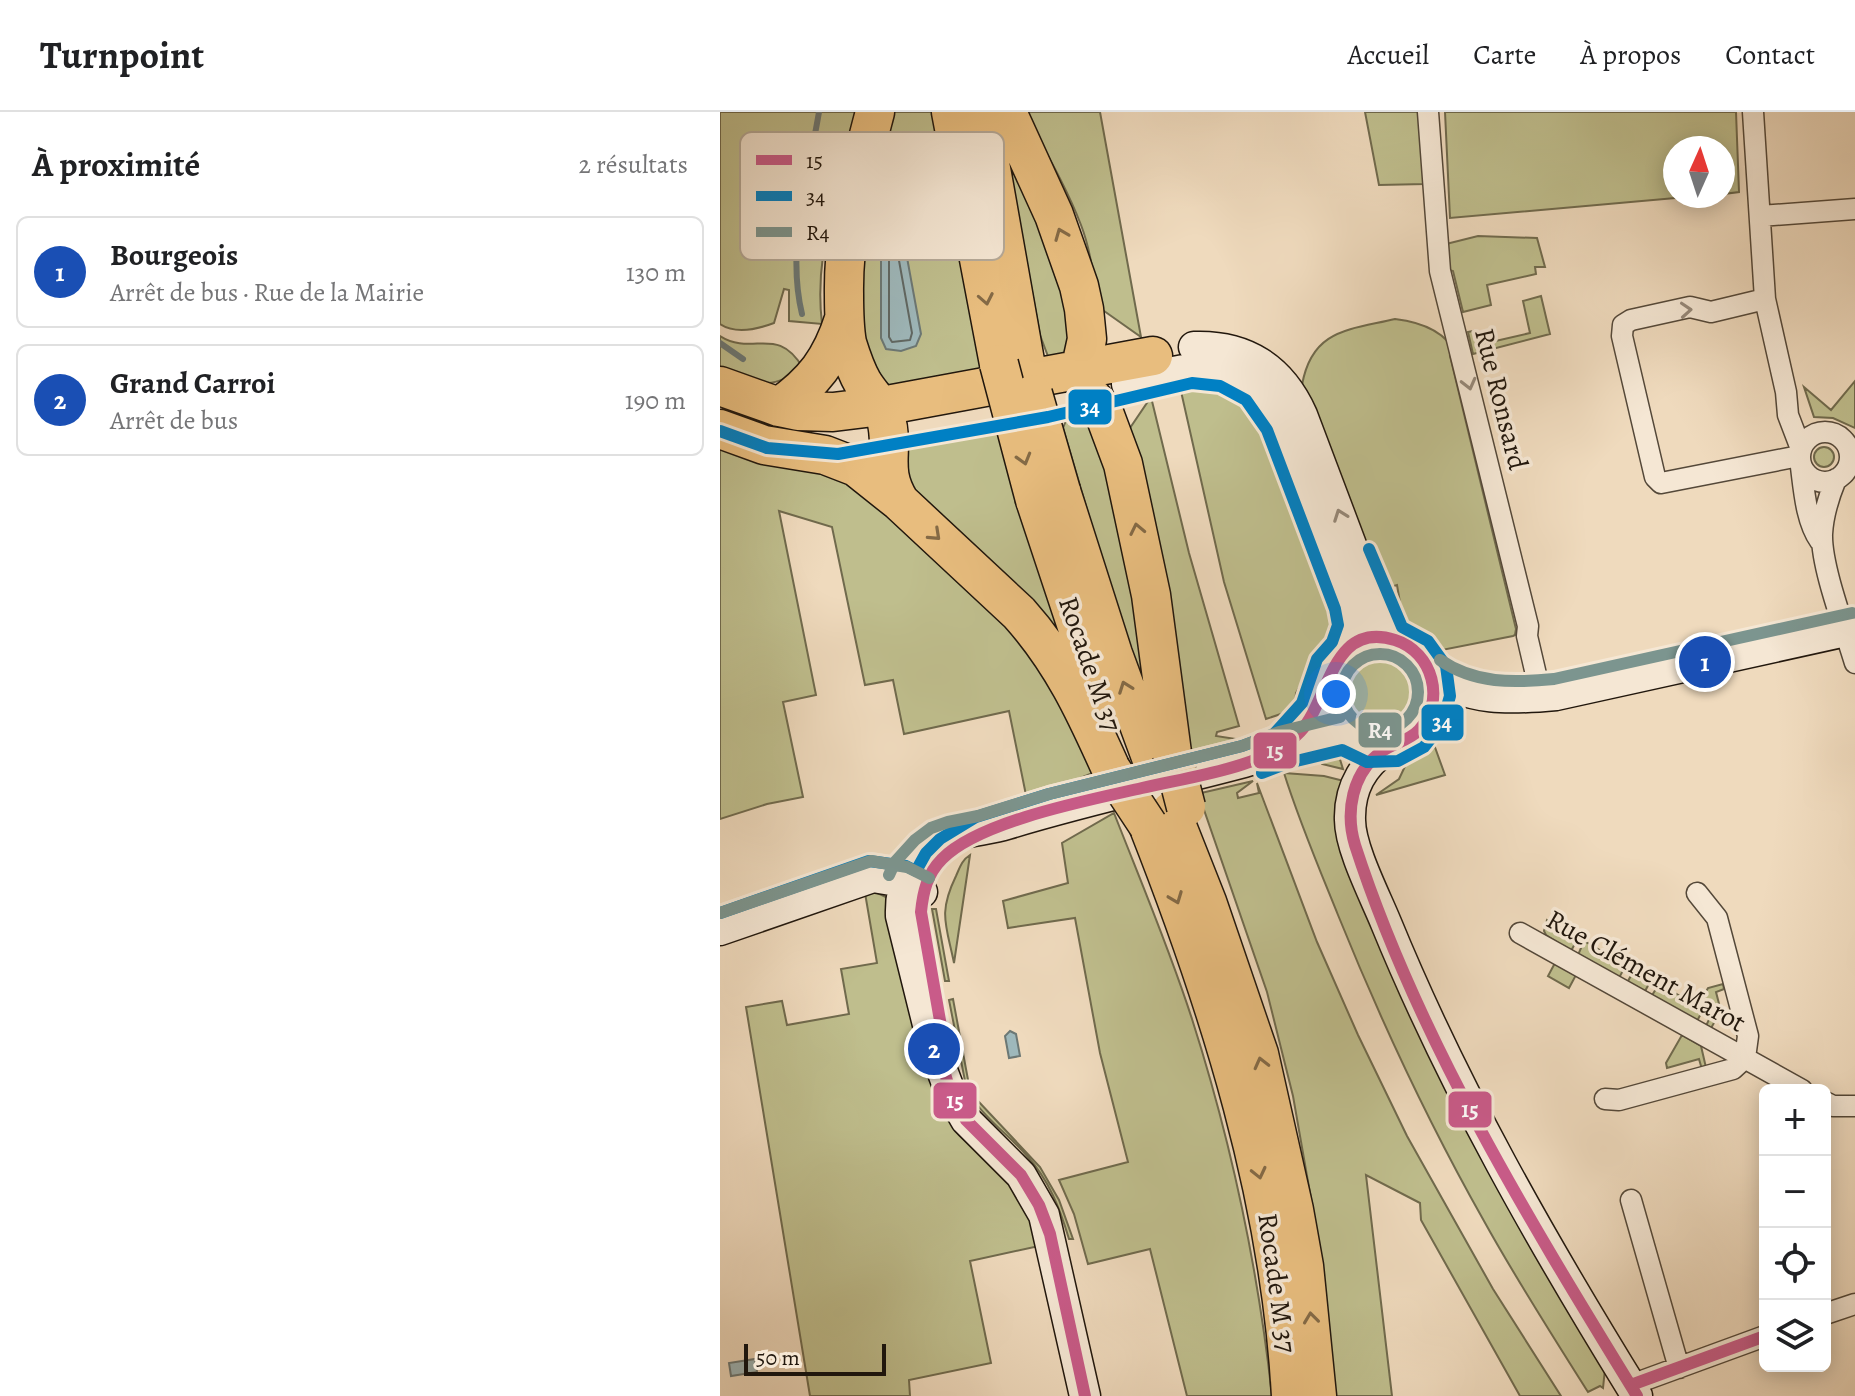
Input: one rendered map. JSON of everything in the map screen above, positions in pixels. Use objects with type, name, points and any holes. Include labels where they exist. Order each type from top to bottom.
[{"type":"highway","points":[[870,132],[875,112]]},
{"type":"highway","name":"Rocade M 37","points":[[951,112],[956,132]]},
{"type":"highway","name":"Rocade M 37","points":[[981,112],[983,132]]},
{"type":"highway","points":[[1007,112],[1059,227],[1084,309],[1087,339],[1084,382],[1104,413],[1123,464]]},
{"type":"highway","points":[[844,260],[844,319],[853,360],[885,418],[887,475],[900,502]]},
{"type":"highway","name":"Rocade M 37","points":[[987,260],[1048,496],[1093,594],[1140,761],[1168,814],[1240,994],[1259,1054],[1294,1210],[1312,1323],[1317,1396]]},
{"type":"highway","name":"Rocade M 37","points":[[999,260],[1012,362]]},
{"type":"highway","points":[[1084,309],[1104,336],[1153,356]]},
{"type":"highway","points":[[779,407],[815,378],[838,338],[844,319]]},
{"type":"highway","points":[[720,414],[756,428],[801,436],[837,438],[885,418],[1084,382],[1153,356]]},
{"type":"highway","points":[[1084,382],[1127,384],[1119,421],[1123,464],[1151,595],[1140,761]]},
{"type":"highway","points":[[720,386],[779,407],[885,418]]},
{"type":"highway","points":[[720,429],[764,445],[844,461],[870,477],[1019,613],[1140,761]]},
{"type":"highway","name":"Rocade M 37","points":[[1168,814],[1184,919],[1214,1004],[1259,1172],[1280,1278],[1291,1396]]},
{"type":"street","name":"Rue Ronsard","points":[[1428,112],[1439,260],[1528,626],[1527,636],[1541,696]]},
{"type":"street","points":[[1753,112],[1765,299],[1814,530],[1822,544],[1850,630],[1855,663]]},
{"type":"street","points":[[1760,216],[1855,209]]},
{"type":"street","points":[[1765,299],[1711,312],[1690,307],[1631,320],[1623,325],[1622,336],[1658,481],[1666,484],[1800,457]]},
{"type":"street","points":[[1153,356],[1194,347],[1221,348],[1248,356],[1283,381],[1302,415],[1371,598],[1390,639]]},
{"type":"street","points":[[1127,384],[1202,366],[1237,375],[1266,398],[1281,422],[1351,605],[1354,627],[1346,650]]},
{"type":"street","points":[[1786,392],[1803,420],[1820,432]]},
{"type":"street","points":[[1822,544],[1828,503],[1846,471],[1848,438],[1820,432],[1808,438],[1800,457],[1809,477],[1829,482],[1846,471]]},
{"type":"street","points":[[1431,673],[1448,685],[1479,696],[1541,696],[1850,630]]},
{"type":"street","points":[[1283,748],[1316,711],[1332,666],[1346,650],[1362,641],[1390,639],[1412,648],[1423,659],[1431,673],[1435,696],[1428,718],[1413,736],[1378,754],[1359,775],[1351,806],[1351,829],[1400,956],[1444,1053],[1557,1264],[1634,1389],[1679,1368],[1759,1338]]},
{"type":"street","points":[[1326,688],[1325,698],[1331,716],[1347,735],[1359,775]]},
{"type":"street","points":[[1428,718],[1479,696]]},
{"type":"street","points":[[1085,1396],[1044,1215],[1021,1175],[966,1120],[951,1094],[934,1049],[901,916],[900,899],[913,887],[915,863],[939,842],[1247,761],[1283,748],[1347,735],[1373,746],[1393,745]]},
{"type":"street","points":[[720,930],[858,880],[873,877],[913,887]]},
{"type":"street","name":"Rue Clément Marot","points":[[1605,1099],[1619,1100],[1733,1069],[1745,1058],[1748,1036],[1717,918],[1697,893]]},
{"type":"street","name":"Rue Clément Marot","points":[[1520,933],[1791,1084]]},
{"type":"street","points":[[1831,1105],[1855,1106]]},
{"type":"street","points":[[1631,1200],[1679,1368]]},
{"type":"street","points":[[1831,1312],[1855,1304]]},
{"type":"shaded area","points":[[720,112],[862,112],[856,132],[740,132],[740,260],[822,260],[822,324],[789,321],[789,290],[784,289],[774,323],[739,330],[720,324]]},
{"type":"shaded area","points":[[891,112],[933,112],[937,132],[886,132]]},
{"type":"shaded area","points":[[999,112],[1060,262],[1072,358],[1049,359],[1040,335]]},
{"type":"shaded area","points":[[1024,112],[1100,112],[1141,337],[1097,306],[1090,255],[1081,225],[1062,182]]},
{"type":"shaded area","points":[[1365,112],[1420,112],[1425,184],[1379,185]]},
{"type":"shaded area","points":[[1445,112],[1736,112],[1739,192],[1735,192],[1735,136],[1663,136],[1663,199],[1450,218]]},
{"type":"shaded area","points":[[1478,236],[1537,238],[1545,267],[1535,267],[1536,274],[1487,285],[1491,305],[1463,312],[1453,271],[1449,270],[1446,244]]},
{"type":"shaded area","points":[[862,260],[962,260],[984,369],[883,396],[862,354]]},
{"type":"shaded area","points":[[1541,296],[1550,334],[1473,354],[1468,332],[1473,331],[1478,345],[1530,333],[1523,301]]},
{"type":"shaded area","points":[[1395,319],[1414,322],[1438,333],[1456,354],[1450,356],[1516,629],[1513,636],[1442,650],[1403,620],[1397,585],[1377,591],[1302,385],[1314,353],[1324,342],[1348,330]]},
{"type":"shaded area","points":[[720,336],[743,344],[784,347],[803,368],[771,383],[753,381],[720,370]]},
{"type":"shaded area","points":[[1178,378],[1219,378],[1263,410],[1336,606],[1331,632],[1296,693],[1294,718],[1287,712],[1266,719],[1224,582]]},
{"type":"shaded area","points":[[1855,381],[1855,428],[1833,418],[1814,417],[1804,387],[1831,410]]},
{"type":"shaded area","points":[[1151,397],[1189,553],[1239,726],[1217,732],[1216,736],[1242,740],[1194,752],[1190,751],[1130,428]]},
{"type":"shaded area","points":[[1082,401],[1110,476],[1159,727],[1116,608],[1063,428],[1065,423],[1061,407]]},
{"type":"shaded area","points":[[993,422],[1000,431],[1068,653],[911,499],[902,445],[963,433],[970,426]]},
{"type":"shaded area","points":[[720,440],[842,471],[1039,658],[1095,772],[1027,800],[1009,711],[904,734],[893,680],[865,685],[832,527],[779,511],[816,695],[783,702],[803,797],[767,804],[720,819]]},
{"type":"shaded area","points":[[1820,447],[1828,447],[1834,457],[1828,467],[1820,467],[1814,461],[1814,453]]},
{"type":"shaded area","points":[[1380,649],[1396,652],[1410,661],[1419,675],[1422,691],[1419,707],[1410,721],[1396,730],[1380,733],[1364,730],[1350,721],[1341,707],[1338,691],[1341,675],[1350,661],[1364,652]]},
{"type":"shaded area","points":[[1432,739],[1445,775],[1376,795],[1399,779],[1408,760],[1425,749]]},
{"type":"shaded area","points":[[1322,746],[1338,753],[1343,769],[1322,764]]},
{"type":"shaded area","points":[[1284,773],[1344,781],[1341,805],[1605,1369],[1603,1388],[1600,1386],[1588,1392],[1509,1264],[1443,1146],[1354,954]]},
{"type":"shaded area","points":[[1253,781],[1237,793],[1238,798],[1259,793],[1257,783],[1317,942],[1407,1136],[1493,1289],[1561,1396],[1520,1396],[1421,1220],[1420,1203],[1366,1175],[1392,1396],[1334,1396],[1317,1233],[1293,1096],[1267,992],[1202,804],[1201,793]]},
{"type":"shaded area","points":[[1114,813],[1183,993],[1219,1112],[1251,1253],[1272,1396],[1187,1396],[1150,1249],[1088,1264],[1074,1214],[1059,1180],[1128,1162],[1100,1053],[1075,918],[1008,928],[1003,901],[1068,883],[1062,843]]},
{"type":"shaded area","points":[[970,855],[954,963],[945,910],[950,889],[963,861]]},
{"type":"shaded area","points":[[871,890],[888,898],[939,1104],[959,1135],[1000,1172],[1026,1208],[1039,1246],[970,1261],[991,1363],[909,1380],[910,1396],[810,1396],[746,1007],[782,1001],[787,1025],[849,1014],[841,969],[877,963],[865,893]]},
{"type":"shaded area","points":[[932,909],[936,909],[949,981],[945,981]]},
{"type":"shaded area","points":[[1547,920],[1578,938],[1571,951],[1546,935]]},
{"type":"shaded area","points":[[1584,941],[1626,965],[1619,978],[1578,955]]},
{"type":"shaded area","points":[[1555,963],[1576,975],[1569,988],[1548,976]]},
{"type":"shaded area","points":[[1634,970],[1651,980],[1644,993],[1627,983]]},
{"type":"shaded area","points":[[1659,984],[1698,1006],[1708,988],[1723,984],[1724,989],[1716,992],[1723,1019],[1715,1021],[1710,1030],[1705,1028],[1714,1009],[1706,1004],[1696,1023],[1651,997]]},
{"type":"shaded area","points":[[953,999],[969,1085],[966,1086],[949,1000]]},
{"type":"shaded area","points":[[1682,1035],[1701,1046],[1707,1072],[1703,1073],[1699,1059],[1667,1068],[1666,1063]]},
{"type":"shaded area","points":[[978,1101],[1040,1167],[1059,1200],[1073,1239],[1069,1239],[1058,1206],[1042,1175],[1021,1149],[981,1110],[975,1102]]},
{"type":"water","points":[[881,260],[907,260],[921,334],[916,346],[901,351],[886,349],[881,338]]},
{"type":"water","points":[[1010,1031],[1016,1034],[1020,1056],[1009,1058],[1005,1036]]},
{"type":"water","points":[[755,1359],[757,1372],[731,1376],[729,1363]]},
{"type":"waterway","points":[[815,132],[819,112]]},
{"type":"waterway","points":[[796,260],[802,314]]},
{"type":"waterway","points":[[720,343],[743,359]]},
{"type":"transit line","name":"34","points":[[720,431],[767,448],[838,454],[1048,417],[1192,383],[1220,386],[1246,400],[1267,430],[1335,609],[1338,625],[1332,642],[1317,659],[1302,703],[1274,734],[1242,746],[1049,794],[976,817],[940,839],[926,853],[916,871],[906,866],[869,861],[720,913]]},
{"type":"transit line","name":"34","points":[[1262,773],[1288,763],[1342,750],[1367,762],[1398,761],[1424,747],[1442,724],[1450,696],[1446,666],[1428,641],[1402,627],[1369,549]]},
{"type":"transit line","name":"R4","points":[[1440,660],[1481,678],[1524,681],[1554,679],[1852,613]]},
{"type":"transit line","name":"15","points":[[1085,1396],[1050,1234],[1039,1205],[1021,1175],[966,1120],[951,1094],[945,1074],[945,1049],[921,912],[927,884],[942,859],[959,846],[1008,823],[1065,806],[1226,769],[1268,754],[1300,732],[1345,652],[1357,641],[1374,637],[1395,640],[1419,655],[1431,679],[1432,705],[1419,730],[1381,752],[1363,771],[1351,807],[1355,845],[1381,918],[1444,1059],[1518,1197],[1637,1396]]},
{"type":"transit line","name":"R4","points":[[1373,654],[1387,654],[1401,660],[1412,671],[1418,692],[1415,707],[1407,719],[1387,730],[1373,730],[1359,724],[1348,713],[1342,699],[1342,685],[1348,671],[1359,660],[1373,654]]},
{"type":"transit line","name":"R4","points":[[889,875],[895,862],[915,840],[931,828],[948,822],[1242,746],[1279,732],[1340,717]]},
{"type":"transit line","name":"R4","points":[[720,913],[871,861],[907,867],[929,878]]},
{"type":"transit line","name":"15","points":[[1631,1385],[1759,1338]]},
{"type":"place","name":"Bourgeois","points":[[1705,662]]},
{"type":"place","name":"Grand Carroi","points":[[934,1049]]}]
